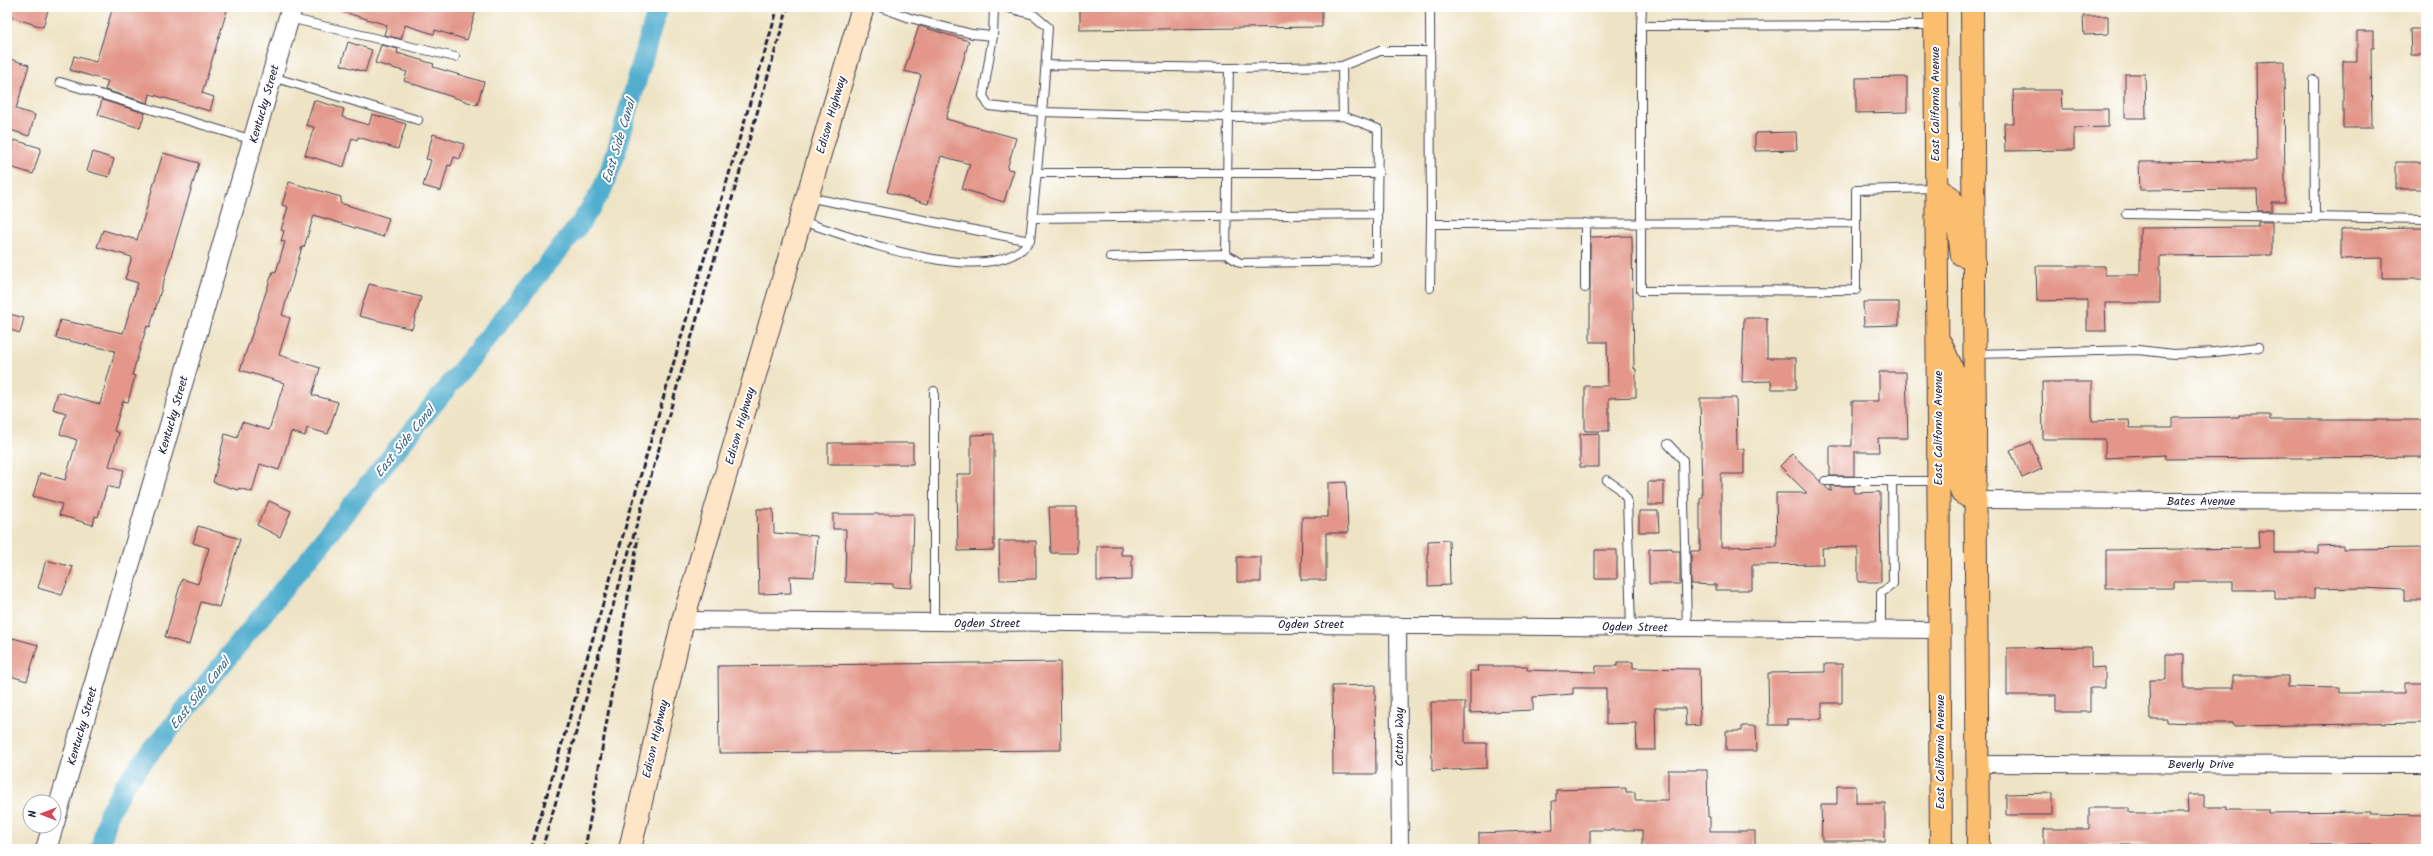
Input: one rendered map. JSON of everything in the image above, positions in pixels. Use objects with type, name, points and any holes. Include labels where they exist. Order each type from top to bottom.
[{"type":"main road","name":"Edison Highway","points":[[630,849],[683,620],[863,7]]},
{"type":"main road","points":[[1972,7],[1978,849]]},
{"type":"main road","name":"East California Avenue","points":[[1935,16],[1941,849]]},
{"type":"main road","points":[[1936,188],[1950,197],[1956,211],[1974,351]]},
{"type":"main road","points":[[1938,338],[1954,373],[1956,473],[1962,493],[1975,500]]},
{"type":"street","name":"Kentucky Street","points":[[62,796],[291,12]]},
{"type":"street","name":"Bates Avenue","points":[[1975,500],[2426,502]]},
{"type":"street","name":"Ogden Street","points":[[683,620],[1939,630]]},
{"type":"street","name":"Cotton Way","points":[[1398,625],[1400,849]]},
{"type":"street","name":"Beverly Drive","points":[[1977,764],[2426,765]]},
{"type":"street","points":[[46,849],[51,834]]},
{"type":"lane","points":[[880,7],[917,20],[972,34],[994,36]]},
{"type":"lane","points":[[976,7],[982,7]]},
{"type":"lane","points":[[994,7],[994,36],[983,96],[988,106],[1042,112],[1228,117],[1343,116],[1378,129],[1379,173],[1377,261],[1240,263],[1226,254],[1110,257]]},
{"type":"lane","points":[[800,221],[892,250],[925,258],[973,263],[1001,261],[1011,257],[1024,248],[1030,241],[1037,173],[1048,28],[1034,15],[1006,7]]},
{"type":"lane","points":[[1430,7],[1430,288]]},
{"type":"lane","points":[[1642,7],[1640,222],[1641,291],[1856,290],[1856,190],[1936,188]]},
{"type":"lane","points":[[291,12],[455,57]]},
{"type":"lane","points":[[1641,26],[1935,16]]},
{"type":"lane","points":[[1046,65],[1229,68],[1342,66],[1380,51],[1431,50]]},
{"type":"lane","points":[[1342,66],[1343,116]]},
{"type":"lane","points":[[1226,254],[1229,68]]},
{"type":"lane","points":[[272,77],[418,120]]},
{"type":"lane","points":[[2314,80],[2315,218]]},
{"type":"lane","points":[[60,82],[254,140]]},
{"type":"lane","points":[[1037,173],[1379,173]]},
{"type":"lane","points":[[807,197],[1030,241]]},
{"type":"lane","points":[[1032,218],[1377,214]]},
{"type":"lane","points":[[2126,214],[2426,219]]},
{"type":"lane","points":[[1431,224],[1640,222],[1856,223]]},
{"type":"lane","points":[[1585,223],[1585,288]]},
{"type":"lane","points":[[1974,351],[2138,350],[2174,354],[2215,352],[2259,347]]},
{"type":"lane","points":[[934,391],[934,623]]},
{"type":"lane","points":[[1668,444],[1683,460],[1687,628]]},
{"type":"lane","points":[[1607,480],[1620,489],[1627,499],[1631,627]]},
{"type":"lane","points":[[1825,480],[1938,480]]},
{"type":"lane","points":[[1881,630],[1881,593],[1892,584],[1892,480]]},
{"type":"building","points":[[7,7],[49,7],[43,27],[7,16]]},
{"type":"building","points":[[113,7],[228,7],[202,93],[214,97],[210,111],[150,94],[148,103],[105,90],[108,81],[70,70],[74,56],[96,62]]},
{"type":"building","points":[[341,7],[477,7],[467,40],[435,30],[434,34],[405,25],[401,39],[384,35],[387,25],[340,11]]},
{"type":"building","points":[[1080,7],[1322,7],[1322,27],[1080,30]]},
{"type":"building","points":[[2083,16],[2108,16],[2108,34],[2084,35]]},
{"type":"building","points":[[919,26],[969,41],[946,119],[1016,138],[1007,169],[1014,170],[1004,202],[962,189],[970,164],[941,156],[928,204],[887,192],[921,75],[904,71]]},
{"type":"building","points":[[2410,29],[2426,29],[2426,55],[2411,55]]},
{"type":"building","points":[[2357,31],[2374,31],[2374,48],[2371,48],[2372,128],[2343,128],[2343,61],[2357,61]]},
{"type":"building","points":[[348,42],[372,50],[365,72],[341,65]]},
{"type":"building","points":[[381,45],[398,49],[397,53],[434,64],[433,67],[484,82],[477,105],[404,81],[407,72],[375,63]]},
{"type":"building","points":[[7,58],[29,65],[16,109],[35,115],[29,136],[7,129]]},
{"type":"building","points":[[2284,61],[2285,202],[2272,202],[2272,211],[2258,211],[2257,189],[2140,190],[2139,162],[2257,161],[2256,62]]},
{"type":"building","points":[[2125,74],[2145,74],[2146,118],[2125,118]]},
{"type":"building","points":[[1907,77],[1907,112],[1856,113],[1856,78]]},
{"type":"building","points":[[2013,90],[2061,90],[2062,109],[2108,109],[2108,127],[2074,128],[2074,150],[2005,151],[2004,123],[2014,123]]},
{"type":"building","points":[[102,100],[145,113],[140,128],[98,115]]},
{"type":"building","points":[[314,100],[344,109],[342,117],[369,125],[372,114],[406,124],[398,149],[358,137],[357,140],[352,138],[344,167],[305,155],[314,127],[306,125]]},
{"type":"building","points":[[1796,132],[1797,150],[1755,151],[1755,133]]},
{"type":"building","points":[[433,134],[464,144],[460,159],[454,157],[451,166],[448,165],[441,191],[423,186],[431,160],[426,159]]},
{"type":"building","points":[[14,140],[41,148],[33,174],[7,166]]},
{"type":"building","points":[[93,152],[114,159],[109,177],[87,171]]},
{"type":"building","points":[[163,153],[199,163],[150,327],[147,326],[132,375],[135,376],[128,402],[123,401],[114,431],[119,433],[109,466],[124,470],[118,489],[107,486],[98,517],[95,516],[93,525],[59,515],[62,504],[33,496],[40,473],[65,480],[77,440],[60,434],[66,413],[53,409],[58,392],[100,404],[115,351],[56,338],[60,320],[123,333],[138,283],[125,279],[132,257],[97,247],[103,230],[137,240]]},
{"type":"building","points":[[2396,162],[2426,162],[2426,189],[2396,189]]},
{"type":"building","points":[[289,182],[341,197],[340,203],[389,218],[383,237],[314,215],[304,247],[302,247],[282,315],[290,318],[279,355],[320,368],[312,395],[338,402],[328,434],[307,428],[305,436],[291,432],[279,470],[260,464],[252,492],[239,488],[238,490],[213,482],[225,434],[237,438],[242,422],[269,430],[284,383],[240,370],[273,271],[276,272],[285,242],[281,241],[284,231],[281,230],[288,207],[282,205]]},
{"type":"building","points":[[2258,222],[2272,222],[2272,255],[2160,256],[2160,303],[2105,303],[2106,331],[2087,331],[2087,300],[2037,301],[2036,266],[2105,266],[2105,275],[2140,275],[2140,228],[2258,227]]},
{"type":"building","points":[[2426,228],[2426,279],[2382,279],[2382,258],[2341,259],[2341,229]]},
{"type":"building","points":[[1632,236],[1634,369],[1636,369],[1636,397],[1609,398],[1609,431],[1585,431],[1585,386],[1608,386],[1607,342],[1590,342],[1590,237]]},
{"type":"building","points":[[369,284],[421,297],[412,329],[359,316]]},
{"type":"building","points":[[1863,302],[1899,302],[1899,325],[1864,326]]},
{"type":"building","points":[[10,314],[24,318],[20,333],[7,329]]},
{"type":"building","points":[[1744,318],[1767,318],[1767,358],[1796,358],[1796,389],[1772,389],[1771,381],[1742,382]]},
{"type":"building","points":[[1879,372],[1906,372],[1908,438],[1878,438],[1879,452],[1854,452],[1854,476],[1830,476],[1830,446],[1852,446],[1852,401],[1879,401]]},
{"type":"building","points":[[2042,382],[2092,382],[2092,421],[2129,420],[2130,428],[2173,428],[2173,418],[2239,417],[2239,415],[2270,415],[2270,420],[2423,420],[2423,426],[2426,426],[2426,457],[2165,459],[2165,455],[2105,458],[2105,439],[2043,439]]},
{"type":"building","points":[[1700,398],[1736,398],[1737,449],[1744,449],[1744,474],[1721,474],[1721,547],[1777,546],[1776,493],[1807,493],[1780,466],[1792,454],[1831,492],[1831,486],[1854,486],[1854,493],[1880,492],[1881,582],[1858,582],[1858,547],[1822,548],[1823,564],[1752,565],[1752,590],[1716,590],[1716,585],[1691,584],[1691,551],[1700,551],[1700,498],[1702,497]]},
{"type":"building","points":[[1599,433],[1599,467],[1580,467],[1580,434]]},
{"type":"building","points":[[994,434],[994,550],[958,551],[957,474],[971,474],[971,435]]},
{"type":"building","points":[[2031,442],[2042,469],[2022,478],[2010,450]]},
{"type":"building","points":[[828,443],[913,443],[913,464],[828,464]]},
{"type":"building","points":[[1346,482],[1348,533],[1326,533],[1326,580],[1301,580],[1302,517],[1328,517],[1328,483]]},
{"type":"building","points":[[1648,482],[1664,482],[1664,505],[1648,505]]},
{"type":"building","points":[[269,501],[291,511],[280,537],[257,525]]},
{"type":"building","points":[[1049,507],[1077,507],[1077,553],[1051,553]]},
{"type":"building","points":[[757,509],[773,509],[774,533],[817,536],[814,577],[790,576],[791,593],[759,594]]},
{"type":"building","points":[[1639,511],[1658,511],[1659,532],[1639,532]]},
{"type":"building","points":[[833,514],[914,514],[912,588],[893,587],[893,584],[845,582],[846,529],[833,529]]},
{"type":"building","points":[[198,526],[240,539],[219,607],[201,602],[189,645],[165,637],[182,579],[198,584],[209,548],[193,543]]},
{"type":"building","points":[[2258,531],[2274,531],[2274,553],[2318,553],[2318,546],[2343,545],[2343,549],[2426,548],[2426,588],[2424,588],[2424,600],[2404,600],[2404,590],[2361,588],[2314,589],[2314,599],[2275,599],[2275,590],[2233,590],[2233,582],[2174,582],[2174,588],[2106,588],[2106,550],[2259,548]]},
{"type":"building","points":[[1449,540],[1450,585],[1428,586],[1428,541]]},
{"type":"building","points":[[999,541],[1036,541],[1036,579],[1000,580]]},
{"type":"building","points":[[1097,546],[1121,546],[1121,555],[1132,555],[1132,580],[1097,581]]},
{"type":"building","points":[[1672,548],[1672,551],[1680,551],[1680,584],[1649,584],[1649,549]]},
{"type":"building","points":[[1595,550],[1617,550],[1617,579],[1595,579]]},
{"type":"building","points":[[1237,557],[1261,557],[1261,582],[1237,582]]},
{"type":"building","points":[[46,560],[73,567],[62,595],[38,588]]},
{"type":"building","points":[[13,638],[38,645],[27,681],[7,675],[7,659]]},
{"type":"building","points":[[2091,647],[2091,668],[2105,667],[2105,688],[2090,688],[2090,712],[2056,712],[2056,695],[2007,695],[2007,648]]},
{"type":"building","points":[[2166,654],[2184,654],[2184,688],[2233,688],[2233,676],[2288,676],[2288,687],[2340,688],[2340,693],[2404,693],[2404,683],[2426,683],[2426,723],[2233,726],[2233,723],[2167,722],[2167,719],[2150,719],[2149,680],[2166,680]]},
{"type":"building","points":[[1060,662],[1061,750],[719,753],[718,666]]},
{"type":"building","points":[[1617,662],[1633,662],[1633,668],[1699,669],[1700,725],[1686,726],[1685,708],[1655,708],[1656,750],[1637,750],[1636,723],[1606,724],[1606,688],[1573,688],[1573,694],[1533,697],[1533,710],[1470,713],[1470,671],[1478,671],[1477,666],[1527,666],[1527,670],[1596,672],[1596,666],[1617,666]]},
{"type":"building","points":[[1825,664],[1842,664],[1842,703],[1822,703],[1822,719],[1787,719],[1787,725],[1769,725],[1768,673],[1825,672]]},
{"type":"building","points":[[1375,685],[1376,774],[1333,774],[1332,686]]},
{"type":"building","points":[[1431,702],[1465,702],[1465,743],[1487,743],[1487,768],[1432,771]]},
{"type":"building","points":[[1742,726],[1756,726],[1757,751],[1726,751],[1726,731],[1742,731]]},
{"type":"building","points":[[1668,770],[1707,770],[1708,817],[1710,817],[1710,831],[1755,831],[1755,849],[1642,849],[1642,830],[1590,830],[1590,849],[1479,849],[1479,833],[1553,830],[1552,801],[1556,801],[1556,790],[1626,788],[1626,792],[1635,792],[1635,800],[1668,800]]},
{"type":"building","points":[[1837,786],[1856,786],[1856,803],[1885,803],[1885,841],[1822,841],[1821,804],[1837,804]]},
{"type":"building","points":[[2053,793],[2053,815],[2006,815],[2006,794]]},
{"type":"building","points":[[2187,795],[2204,795],[2204,807],[2227,807],[2227,810],[2269,810],[2269,813],[2372,812],[2372,814],[2426,815],[2426,848],[2372,848],[2372,844],[2311,845],[2311,849],[2233,849],[2233,846],[2148,847],[2148,845],[2044,847],[2044,829],[2089,829],[2089,808],[2129,808],[2129,813],[2188,813]]},
{"type":"waterway","name":"East Side Canal","points":[[100,849],[109,812],[125,784],[580,224],[602,190],[614,159],[658,7]]},
{"type":"railway","points":[[531,849],[778,7]]},
{"type":"railway","points":[[542,849],[788,7]]},
{"type":"railway","points":[[585,849],[638,538]]}]
